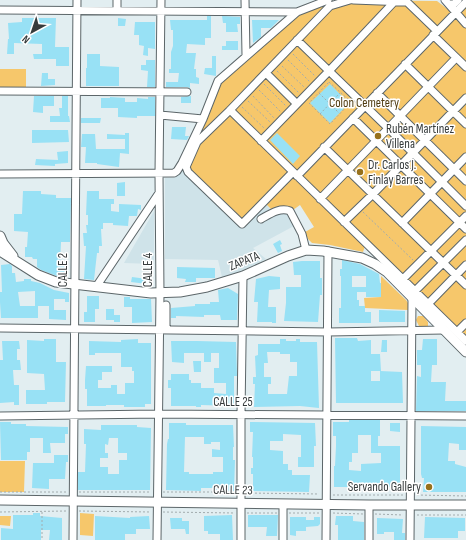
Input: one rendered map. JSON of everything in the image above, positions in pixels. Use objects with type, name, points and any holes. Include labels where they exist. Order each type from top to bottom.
[{"type":"main road","points":[[0,236],[6,248],[20,263]]},
{"type":"main road","name":"ZAPATA","points":[[2,254],[46,279],[61,283],[160,294],[187,292],[200,289],[243,276],[288,256],[306,250],[362,258],[372,262],[387,272],[414,295],[444,330],[466,352]]},
{"type":"main road","name":"CALLE 23","points":[[0,500],[73,507],[369,510],[411,500],[466,505]]},
{"type":"street","name":"CALLE 2","points":[[73,540],[77,0]]},
{"type":"street","points":[[117,0],[117,10]]},
{"type":"street","name":"CALLE 4","points":[[161,0],[159,193],[160,294],[165,305],[163,330]]},
{"type":"street","points":[[245,0],[246,55]]},
{"type":"street","points":[[0,174],[174,173],[177,171],[204,119],[218,81],[297,12],[328,0]]},
{"type":"street","points":[[466,2],[435,33],[365,106],[324,147],[242,224],[188,172],[186,167],[197,142],[246,94],[330,6],[352,0],[407,2],[435,33],[456,58],[466,68]]},
{"type":"street","points":[[447,2],[454,4],[458,0]]},
{"type":"street","points":[[261,141],[394,2]]},
{"type":"street","points":[[447,2],[466,24]]},
{"type":"street","points":[[0,10],[77,9],[297,12]]},
{"type":"street","points":[[297,40],[466,206]]},
{"type":"street","points":[[320,199],[401,117],[456,58]]},
{"type":"street","points":[[405,64],[466,124]]},
{"type":"street","points":[[266,73],[297,104]]},
{"type":"street","points":[[0,91],[187,92]]},
{"type":"street","points":[[377,93],[466,181]]},
{"type":"street","points":[[344,222],[466,98]]},
{"type":"street","points":[[230,110],[403,279],[414,295],[428,304],[466,341]]},
{"type":"street","points":[[160,115],[204,119]]},
{"type":"street","points":[[353,118],[466,229]]},
{"type":"street","points":[[324,147],[466,286]]},
{"type":"street","points":[[402,223],[466,157]]},
{"type":"street","points":[[96,287],[159,193]]},
{"type":"street","points":[[261,219],[276,211],[284,209],[290,211],[302,234],[306,250]]},
{"type":"street","points":[[403,279],[466,216]]},
{"type":"street","points":[[410,540],[412,330],[414,295],[466,240]]},
{"type":"street","points":[[326,540],[328,252]]},
{"type":"street","points":[[428,304],[466,265]]},
{"type":"street","points":[[242,540],[241,414],[243,276]]},
{"type":"street","points":[[457,332],[466,322]]},
{"type":"street","points":[[0,328],[328,332],[444,330]]},
{"type":"street","points":[[157,540],[159,414],[163,330]]},
{"type":"street","name":"CALLE 25","points":[[0,416],[73,414],[327,414],[466,416]]},
{"type":"street","points":[[283,508],[283,540]]},
{"type":"street","points":[[369,510],[369,540]]},
{"type":"path","points":[[286,52],[320,80]]},
{"type":"path","points":[[286,52],[312,89]]},
{"type":"path","points":[[278,61],[312,89]]},
{"type":"path","points":[[272,67],[303,98]]},
{"type":"path","points":[[260,79],[291,110]]},
{"type":"path","points":[[330,82],[350,102],[330,124],[309,103],[319,93],[330,82]]},
{"type":"path","points":[[254,85],[285,116]]},
{"type":"path","points":[[319,93],[340,113]]},
{"type":"path","points":[[320,114],[340,93]]},
{"type":"path","points":[[246,94],[277,125]]},
{"type":"path","points":[[246,94],[277,125]]},
{"type":"path","points":[[238,102],[269,133]]},
{"type":"path","points":[[359,208],[417,264]]},
{"type":"path","points":[[0,492],[242,492],[411,500],[466,496]]},
{"type":"path","points":[[0,512],[42,511],[73,507],[157,507],[369,510],[410,515],[466,515]]},
{"type":"path","points":[[42,511],[42,540]]},
{"type":"shaded area","points":[[182,170],[242,228],[266,204],[275,215],[282,213],[289,214],[294,226],[253,248],[266,259],[239,272],[222,277],[218,260],[165,259],[165,178],[174,178]]},
{"type":"shaded area","points":[[154,211],[154,264],[124,263]]},
{"type":"green space","name":"Colon Cemetery","points":[[341,0],[437,1],[450,11],[466,0],[466,346],[365,246],[363,252],[312,243],[308,239],[305,232],[314,227],[300,205],[293,210],[289,207],[271,209],[266,204],[242,228],[182,170],[219,82],[297,16],[326,4]]},
{"type":"green space","points":[[0,69],[26,69],[26,88],[0,88]]},
{"type":"green space","points":[[381,276],[406,300],[408,303],[408,310],[365,308],[364,298],[381,297]]},
{"type":"green space","points":[[418,316],[423,316],[428,322],[428,326],[425,328],[419,326],[416,320]]},
{"type":"green space","points":[[0,461],[25,461],[24,492],[0,492]]},
{"type":"green space","points":[[80,513],[94,514],[93,536],[80,535]]},
{"type":"green space","points":[[0,516],[11,516],[10,526],[0,525]]},
{"type":"building","points":[[207,16],[211,16],[211,38],[205,38],[205,45],[187,44],[186,53],[196,53],[194,69],[196,69],[196,77],[199,78],[199,84],[190,83],[190,88],[166,87],[166,82],[178,82],[179,73],[169,73],[169,69],[171,69],[171,52],[173,46],[173,30],[171,30],[170,20],[207,20]]},
{"type":"building","points":[[222,16],[240,17],[240,24],[237,24],[238,32],[226,32],[226,23],[223,23]]},
{"type":"building","points":[[22,18],[56,18],[55,47],[69,47],[69,66],[56,66],[56,59],[34,59],[33,54],[42,54],[42,44],[14,43],[14,54],[7,54],[9,39],[8,23],[22,22]]},
{"type":"building","points":[[118,18],[126,19],[125,26],[118,26]]},
{"type":"building","points":[[252,20],[279,20],[271,28],[261,28],[261,37],[253,43]]},
{"type":"building","points":[[135,22],[155,22],[155,49],[148,48],[148,56],[143,55],[144,46],[139,45],[139,35],[134,35]]},
{"type":"building","points":[[226,41],[238,41],[238,50],[222,50],[222,46],[226,46]]},
{"type":"building","points":[[87,54],[100,54],[100,66],[119,67],[119,86],[86,86]]},
{"type":"building","points":[[212,56],[216,56],[216,76],[204,74],[205,68],[212,68]]},
{"type":"building","points":[[146,60],[155,60],[155,87],[147,87],[148,71],[141,70],[141,65],[146,65]]},
{"type":"building","points":[[42,73],[48,73],[48,79],[55,79],[55,85],[41,86]]},
{"type":"building","points":[[330,84],[349,103],[330,123],[310,103]]},
{"type":"building","points":[[34,96],[54,96],[54,106],[43,106],[43,113],[33,112]]},
{"type":"building","points":[[62,96],[68,96],[68,116],[70,122],[50,122],[50,116],[60,116],[59,108],[62,108]]},
{"type":"building","points":[[191,96],[191,103],[181,103],[181,97]]},
{"type":"building","points":[[148,97],[155,97],[155,116],[137,116],[137,118],[118,117],[118,108],[101,108],[101,98],[125,98],[125,102],[137,102],[137,98],[148,99]]},
{"type":"building","points":[[81,118],[101,118],[100,123],[81,123]]},
{"type":"building","points":[[172,127],[186,127],[185,136],[189,136],[187,140],[171,139]]},
{"type":"building","points":[[32,130],[68,130],[69,142],[32,143]]},
{"type":"building","points":[[125,133],[129,133],[129,154],[120,153],[119,167],[97,163],[85,163],[86,147],[81,147],[82,134],[95,134],[96,149],[125,149],[125,139],[107,139],[107,134],[125,135]]},
{"type":"building","points":[[277,133],[300,156],[293,164],[270,140]]},
{"type":"building","points":[[68,151],[68,163],[55,164],[55,166],[35,165],[36,159],[58,160],[57,152]]},
{"type":"building","points":[[125,182],[125,196],[117,196],[117,183]]},
{"type":"building","points":[[23,191],[41,191],[41,194],[56,195],[56,198],[71,198],[70,242],[61,242],[60,264],[66,264],[65,277],[57,276],[41,270],[37,267],[37,259],[25,257],[28,232],[14,231],[14,214],[22,214]]},
{"type":"building","points":[[87,191],[99,191],[99,199],[114,199],[114,204],[111,204],[111,211],[119,212],[119,204],[141,205],[141,210],[138,209],[137,216],[129,216],[128,226],[103,223],[103,229],[101,229],[102,246],[99,246],[99,253],[97,253],[94,280],[84,279],[86,246],[84,246],[83,233],[87,233],[86,225],[88,225],[88,215],[86,215]]},
{"type":"building","points":[[280,240],[282,244],[280,245],[282,251],[278,253],[273,244]]},
{"type":"building","points":[[342,260],[360,264],[379,274],[381,283],[381,297],[366,297],[366,292],[357,292],[359,306],[365,306],[365,312],[371,312],[371,323],[339,323],[339,308],[341,308],[340,269],[342,269]],"holes":[[[352,276],[366,276],[366,287],[352,287]]]},
{"type":"building","points":[[320,261],[322,295],[320,295],[318,322],[284,321],[286,287],[301,287],[301,275],[294,275],[293,262]]},
{"type":"building","points":[[10,264],[12,266],[12,273],[15,273],[16,282],[24,281],[24,279],[31,279],[31,281],[40,283],[54,290],[69,293],[69,302],[65,302],[65,299],[54,299],[54,310],[66,310],[66,320],[49,319],[49,306],[38,306],[38,318],[1,318],[1,265]],"holes":[[[35,291],[35,306],[20,306],[18,292]]]},
{"type":"building","points":[[177,267],[215,268],[215,278],[196,278],[196,282],[185,282],[186,279],[177,278]]},
{"type":"building","points":[[269,276],[280,277],[280,289],[269,290],[268,307],[276,307],[276,323],[257,322],[258,302],[254,302],[256,279]]},
{"type":"building","points":[[132,277],[147,279],[147,284],[131,282]]},
{"type":"building","points":[[228,288],[238,294],[237,320],[221,320],[220,315],[204,315],[204,317],[176,316],[176,318],[171,318],[171,308],[219,302],[218,290]]},
{"type":"building","points":[[87,296],[99,296],[99,309],[95,309],[95,322],[84,322],[84,312],[87,312]]},
{"type":"building","points":[[124,297],[130,297],[130,299],[151,299],[152,322],[132,323],[132,307],[124,307]]},
{"type":"building","points":[[106,309],[114,309],[114,315],[120,315],[120,322],[106,320]]},
{"type":"building","points":[[379,310],[405,311],[405,322],[379,322]]},
{"type":"building","points":[[335,338],[357,338],[358,341],[371,340],[371,354],[380,354],[380,371],[402,372],[403,403],[336,403]],"holes":[[[371,371],[380,371],[380,381],[371,381]]]},
{"type":"building","points":[[44,339],[56,339],[56,362],[66,362],[65,402],[26,404],[26,390],[45,390],[44,374],[27,373],[27,340],[44,341]]},
{"type":"building","points":[[138,339],[138,343],[151,343],[151,404],[145,404],[145,407],[124,407],[124,405],[87,406],[87,389],[85,389],[86,366],[112,366],[112,372],[102,372],[102,380],[98,380],[98,388],[111,388],[111,385],[117,385],[117,394],[125,394],[125,383],[134,383],[134,371],[132,371],[132,367],[121,367],[121,353],[95,353],[95,355],[89,355],[89,341],[121,342],[121,340]]},
{"type":"building","points":[[280,339],[286,339],[286,341],[296,341],[296,339],[300,339],[300,342],[317,342],[319,408],[300,406],[254,407],[255,384],[253,384],[253,377],[256,377],[255,356],[258,355],[258,344],[280,344]],"holes":[[[267,352],[280,352],[280,354],[290,354],[290,362],[297,362],[297,376],[289,376],[287,394],[268,394],[268,384],[271,384],[271,377],[264,377],[264,363],[268,363]]]},
{"type":"building","points":[[423,339],[437,339],[437,365],[432,365],[431,382],[446,382],[445,401],[466,401],[466,411],[416,411],[417,376],[421,377],[421,365],[417,365],[417,350],[422,350]]},
{"type":"building","points":[[382,340],[387,340],[387,352],[381,352]]},
{"type":"building","points":[[2,341],[19,341],[20,349],[17,349],[17,360],[20,360],[21,370],[13,370],[14,385],[19,385],[19,405],[14,405],[14,402],[0,403],[0,360],[3,360]]},
{"type":"building","points":[[171,341],[236,342],[237,376],[234,376],[234,406],[171,406],[171,388],[168,388],[168,380],[171,380],[171,374],[189,374],[189,380],[191,380],[191,383],[201,383],[201,388],[214,388],[214,393],[226,394],[226,383],[214,383],[214,368],[219,368],[219,353],[211,353],[211,362],[204,362],[204,353],[184,353],[184,363],[172,362]]},
{"type":"building","points":[[193,361],[201,361],[201,372],[194,372]]},
{"type":"building","points":[[349,420],[380,420],[380,436],[378,436],[378,446],[400,446],[400,488],[377,486],[377,488],[370,488],[357,486],[357,489],[350,487],[334,487],[336,436],[333,436],[333,422],[349,422]],"holes":[[[358,435],[371,435],[371,453],[381,453],[381,463],[361,464],[361,471],[349,470],[349,462],[352,462],[352,453],[358,453]]]},
{"type":"building","points":[[0,422],[26,424],[26,426],[68,427],[68,434],[65,434],[65,443],[50,443],[51,453],[43,453],[43,438],[30,438],[30,452],[27,452],[27,460],[1,460]]},
{"type":"building","points":[[250,422],[315,423],[316,446],[314,446],[314,467],[298,467],[298,457],[301,457],[301,435],[283,434],[283,441],[270,441],[270,450],[283,451],[283,464],[288,464],[288,470],[292,470],[292,475],[310,475],[309,492],[253,491],[253,474],[251,474],[251,468],[253,468],[253,432],[250,432]]},
{"type":"building","points":[[169,423],[186,423],[186,425],[233,425],[233,460],[235,460],[234,491],[213,490],[213,488],[201,488],[201,491],[166,490],[167,444],[169,439]],"holes":[[[185,437],[204,437],[204,444],[220,442],[220,450],[212,449],[212,457],[223,457],[223,472],[213,472],[213,474],[189,474],[189,472],[184,472]]]},
{"type":"building","points":[[390,423],[400,423],[400,432],[390,431]]},
{"type":"building","points":[[101,425],[137,425],[137,427],[151,428],[150,490],[78,490],[78,472],[85,472],[86,444],[84,444],[84,429],[101,430]],"holes":[[[109,438],[118,438],[118,453],[127,453],[127,460],[119,460],[119,474],[108,474],[108,467],[100,467],[100,458],[108,458],[108,453],[105,453],[105,444],[108,445]]]},
{"type":"building","points":[[421,426],[466,427],[466,450],[459,450],[459,444],[449,443],[448,461],[455,461],[455,464],[466,467],[466,492],[423,492],[424,478],[422,478],[421,474]]},
{"type":"building","points":[[54,455],[68,455],[65,479],[49,479],[49,489],[32,488],[33,463],[54,463]]},
{"type":"building","points":[[33,513],[40,513],[40,516],[62,518],[62,540],[49,540],[50,530],[41,530],[41,540],[1,540],[1,528],[13,529],[13,515],[33,515]]},
{"type":"building","points":[[232,515],[233,540],[220,540],[220,534],[208,534],[208,531],[204,531],[204,516]]},
{"type":"building","points":[[248,515],[278,515],[277,536],[266,536],[267,527],[248,527]]},
{"type":"building","points":[[95,516],[130,518],[149,516],[150,529],[136,529],[136,534],[125,534],[125,540],[95,540]]},
{"type":"building","points":[[336,516],[353,516],[353,521],[364,522],[364,540],[338,540],[338,525],[335,525]]},
{"type":"building","points":[[290,517],[306,517],[306,520],[314,520],[314,517],[320,517],[320,524],[318,526],[306,527],[306,531],[296,531],[296,536],[290,535]]},
{"type":"building","points":[[425,517],[465,518],[465,531],[458,531],[458,538],[424,538]]},
{"type":"building","points":[[170,518],[182,518],[182,521],[189,521],[189,534],[186,534],[185,529],[171,529]]},
{"type":"building","points":[[377,518],[403,519],[402,533],[405,533],[405,540],[394,540],[394,532],[377,534]]},
{"type":"place","name":"Rubén Martínez Villena","points":[[378,136]]},
{"type":"place","name":"Dr. Carlos J. Finlay Barres","points":[[360,172]]},
{"type":"place","name":"Servando Gallery","points":[[429,487]]}]
